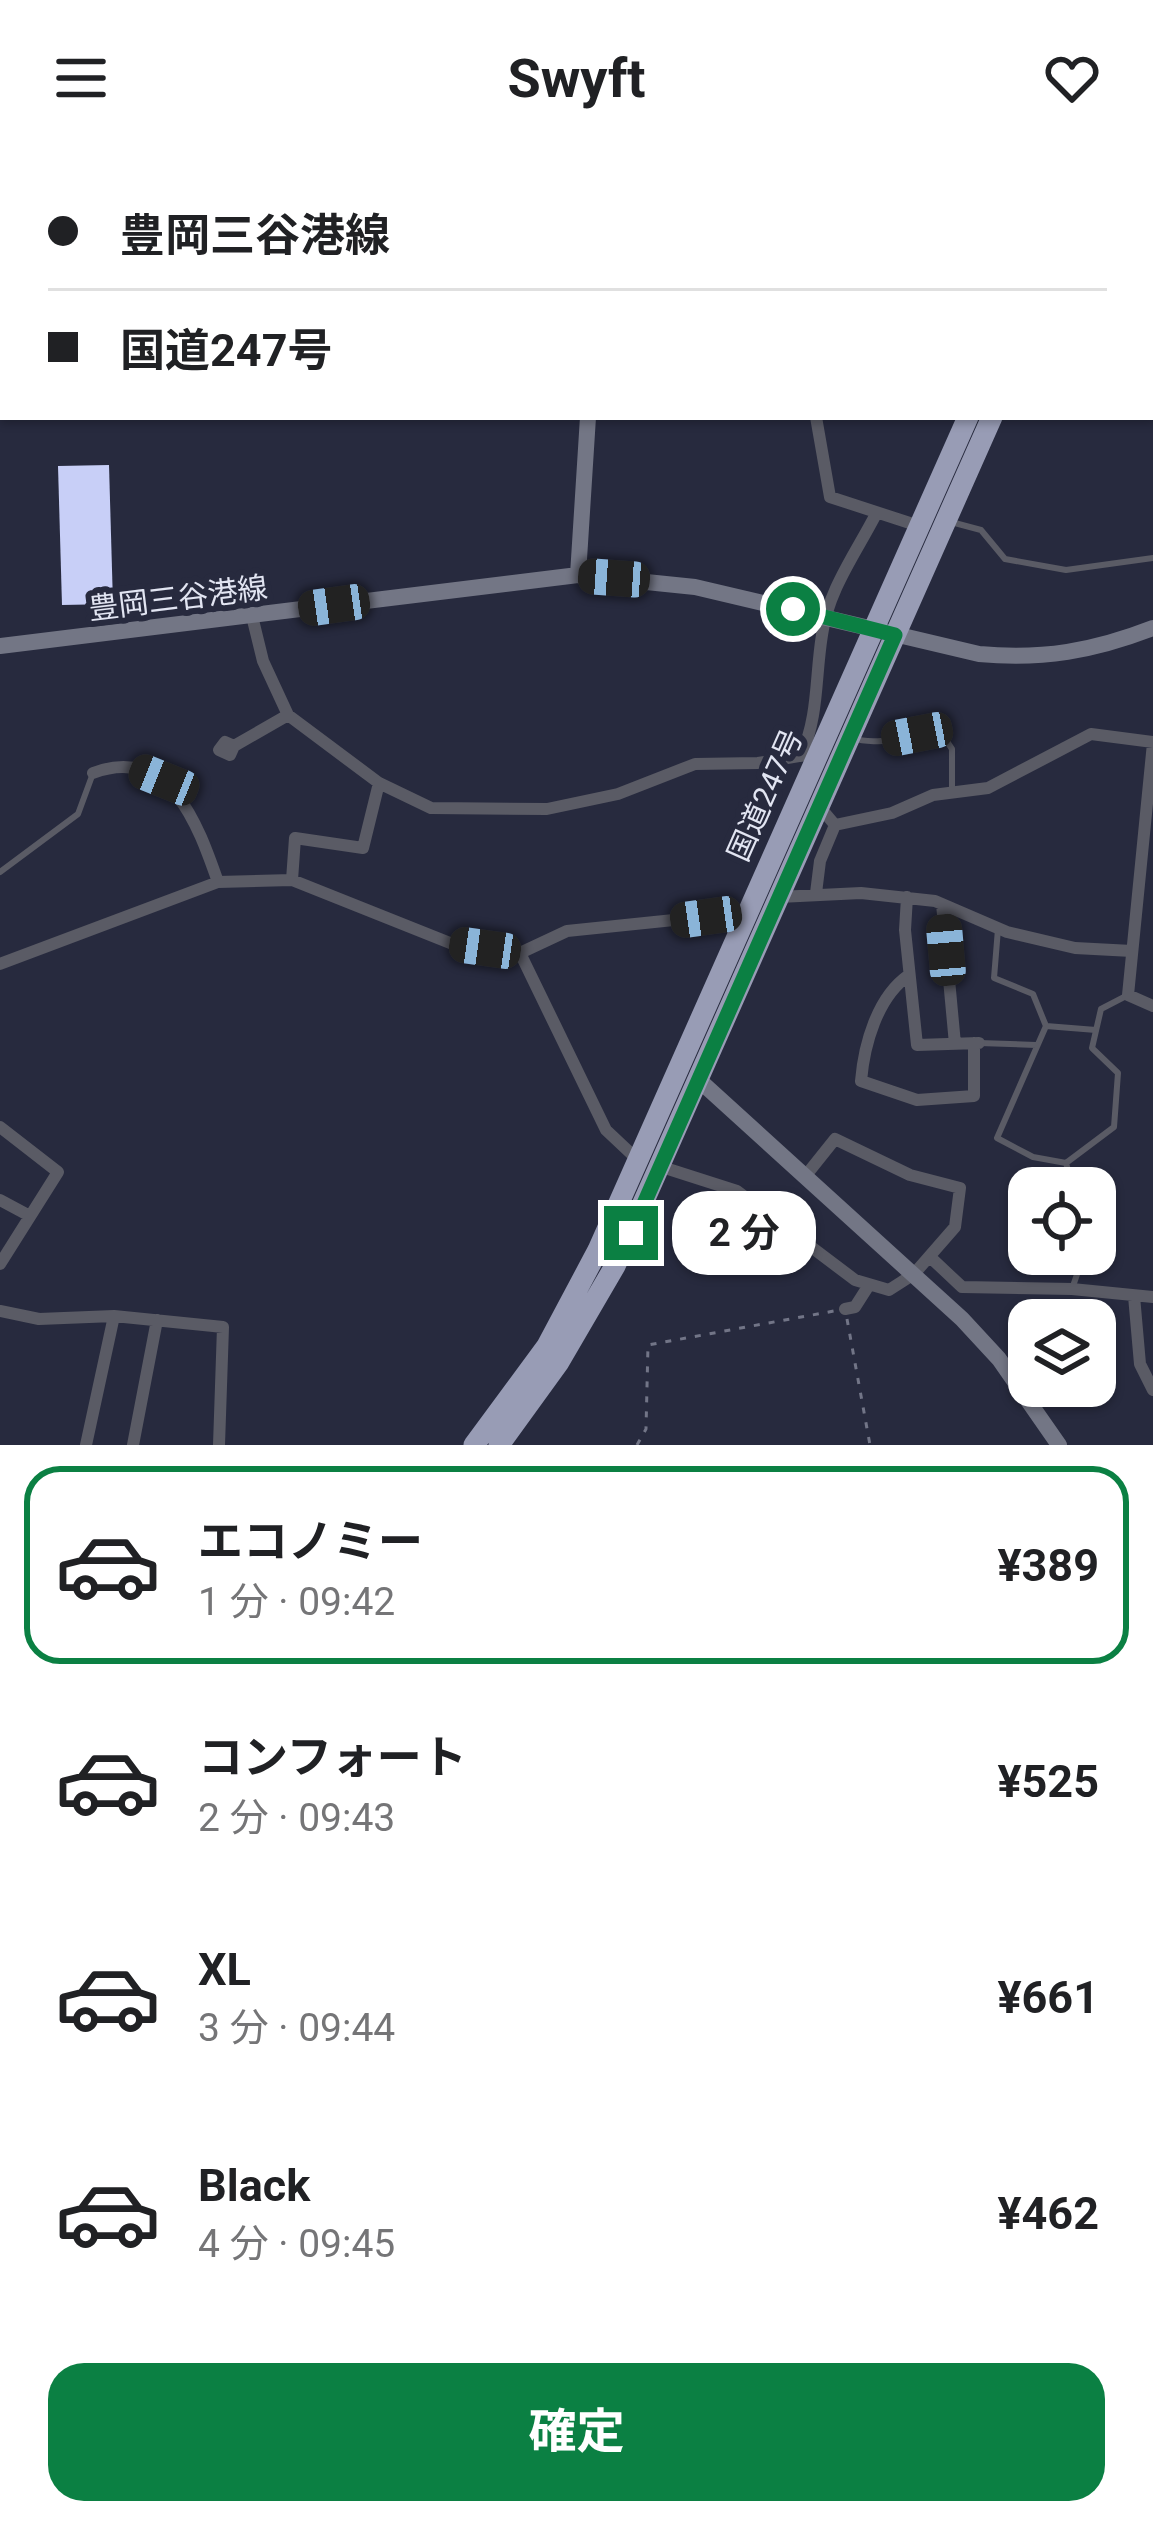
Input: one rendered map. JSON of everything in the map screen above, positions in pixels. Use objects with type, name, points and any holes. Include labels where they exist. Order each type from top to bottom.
[{"type":"highway","name":"国道247号","points":[[499,1445],[583,1325],[651,1164],[809,755],[967,420]]},
{"type":"highway","name":"国道247号","points":[[474,1445],[548,1346],[700,1081],[991,420]]},
{"type":"main road","points":[[578,575],[588,420]]},
{"type":"main road","name":"豊岡三谷港線","points":[[0,646],[578,575],[695,587],[895,635],[1024,658],[1068,654],[1153,628]]},
{"type":"main road","points":[[700,1081],[807,1174],[999,1359],[1058,1445]]},
{"type":"street","points":[[816,420],[825,491],[876,514],[920,526]]},
{"type":"street","points":[[252,616],[263,661],[288,715],[379,783],[431,808],[547,808],[618,794],[695,764],[809,755],[826,616],[846,561],[876,514]]},
{"type":"street","points":[[234,746],[288,715]]},
{"type":"street","points":[[835,825],[1017,776],[1090,734],[1153,742],[1146,888],[1128,995],[1153,1006]]},
{"type":"street","points":[[92,772],[136,768],[176,789],[199,828],[218,882]]},
{"type":"street","points":[[292,880],[295,838],[363,848],[379,783]]},
{"type":"street","points":[[818,805],[835,825]]},
{"type":"street","points":[[816,893],[820,861],[835,825]]},
{"type":"street","points":[[0,964],[218,882],[292,880],[450,943],[520,953],[567,931],[732,914],[742,920]]},
{"type":"street","points":[[779,897],[793,900],[816,893],[907,897],[942,904],[998,929],[1076,948],[1132,951]]},
{"type":"street","points":[[907,897],[917,1045],[977,1043],[974,1096],[916,1100],[861,1081],[863,1051],[880,1010],[909,975]]},
{"type":"street","points":[[942,904],[955,1044]]},
{"type":"street","points":[[520,953],[606,1130],[651,1164],[737,1191],[868,1285],[901,1287],[955,1227],[960,1188],[910,1175],[835,1139],[807,1174]]},
{"type":"street","points":[[0,1127],[58,1172],[0,1264]]},
{"type":"street","points":[[0,1200],[28,1215]]},
{"type":"street","points":[[930,1257],[962,1287],[1072,1288],[1153,1297]]},
{"type":"street","points":[[845,1309],[855,1306],[868,1285]]},
{"type":"street","points":[[1134,1296],[1141,1364],[1153,1390]]},
{"type":"street","points":[[0,1311],[39,1319],[114,1316],[223,1328],[219,1445]]},
{"type":"street","points":[[86,1445],[114,1316]]},
{"type":"street","points":[[133,1445],[157,1320]]},
{"type":"lane","points":[[945,521],[981,530],[1005,559],[1066,570],[1153,558]]},
{"type":"lane","points":[[850,736],[867,743],[917,734],[946,740],[952,749],[951,794]]},
{"type":"lane","points":[[0,872],[78,814],[92,772]]},
{"type":"lane","points":[[998,929],[994,978],[1033,994],[1046,1026],[997,1138],[1033,1157],[1066,1163],[1114,1127],[1118,1073],[1092,1048],[1101,1010],[1128,995]]},
{"type":"lane","points":[[1046,1026],[1096,1030]]},
{"type":"lane","points":[[977,1043],[1037,1046]]},
{"type":"lane","points":[[1066,1163],[1067,1167]]},
{"type":"lane","points":[[1072,1288],[1077,1275]]},
{"type":"path","points":[[637,1445],[646,1429],[648,1345],[845,1309],[870,1445]]},
{"type":"building","points":[[109,465],[113,604],[62,605],[58,466]]},
{"type":"route","points":[[631,1233],[895,635],[793,609]]}]
